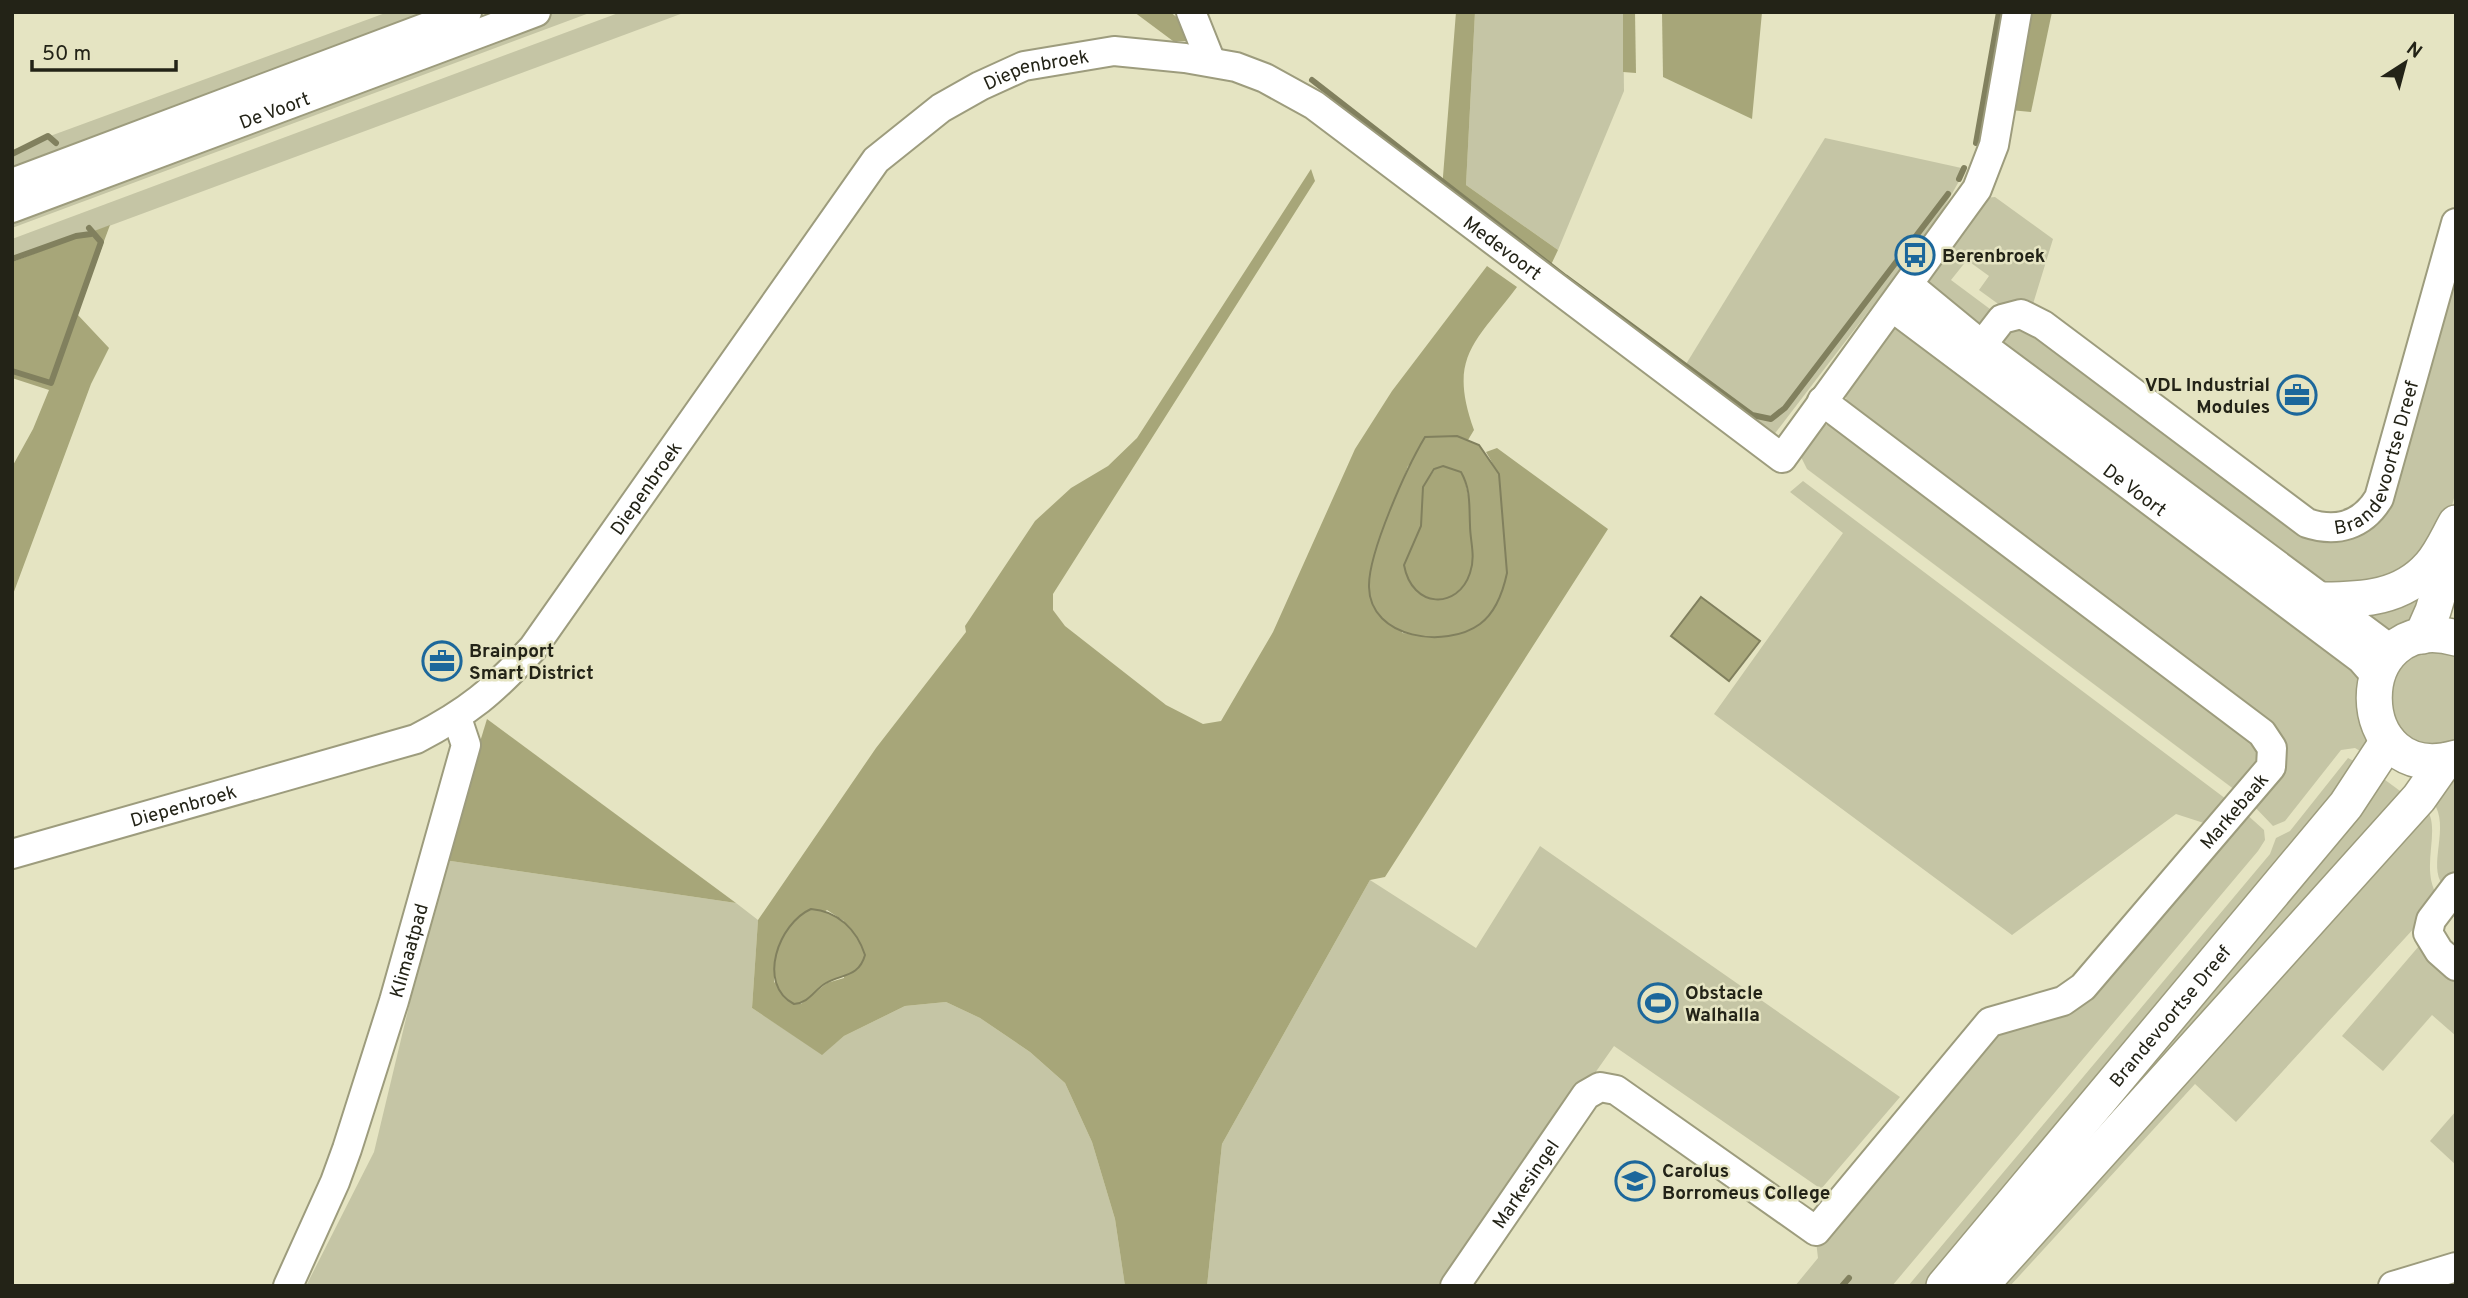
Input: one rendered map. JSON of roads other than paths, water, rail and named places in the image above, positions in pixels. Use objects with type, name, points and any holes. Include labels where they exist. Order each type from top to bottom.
[{"type":"main road","points":[[2323,600],[2382,597],[2407,584],[2431,566],[2456,523]]},
{"type":"main road","points":[[2451,760],[2414,758],[2388,741],[2373,712],[2397,654],[2433,611],[2456,533]]},
{"type":"main road","points":[[2397,654],[2438,634],[2456,638]]},
{"type":"main road","name":"Brandevoortse Dreef","points":[[1944,1286],[2346,805],[2388,741]]},
{"type":"main road","name":"Brandevoortse Dreef","points":[[1980,1286],[2451,760]]},
{"type":"street","name":"De Voort","points":[[12,183],[467,12]]},
{"type":"street","name":"De Voort","points":[[12,208],[536,12]]},
{"type":"street","points":[[1192,12],[1211,62]]},
{"type":"street","points":[[1822,401],[1977,189],[1994,145],[2017,12]]},
{"type":"street","name":"Diepenbroek","points":[[12,854],[416,739],[457,718],[489,695],[533,648],[823,233],[876,160],[905,134],[979,86],[1024,66],[1114,51],[1211,62]]},
{"type":"street","name":"Medevoort","points":[[1211,62],[1265,78],[1314,106],[1782,458],[1822,401]]},
{"type":"street","name":"Brandevoortse Dreef","points":[[1975,354],[2002,319],[2021,314],[2043,325],[2307,523],[2326,530],[2348,525],[2370,513],[2379,498],[2456,223]]},
{"type":"street","name":"De Voort","points":[[1900,296],[2361,659],[2397,654]]},
{"type":"street","name":"De Voort","points":[[1975,354],[2397,654]]},
{"type":"street","name":"Markebaak","points":[[1600,1087],[1616,1090],[1816,1230],[1990,1022],[2063,1001],[2083,987],[2271,767],[2272,748],[2262,733],[1822,401]]},
{"type":"street","name":"Klimaatpad","points":[[288,1286],[335,1182],[394,1001],[466,745],[457,718]]},
{"type":"street","points":[[2456,887],[2431,920],[2428,933],[2439,951],[2456,966]]},
{"type":"street","name":"Markesingel","points":[[1455,1286],[1586,1095],[1600,1087]]},
{"type":"street","points":[[2393,1286],[2456,1267]]},
{"type":"waterway","points":[[1976,143],[1999,12]]},
{"type":"waterway","points":[[1312,80],[1565,277],[1752,415],[1771,419],[1785,408],[1948,194]]},
{"type":"waterway","points":[[12,154],[48,136],[56,143]]},
{"type":"waterway","points":[[1959,179],[1964,168]]},
{"type":"waterway","points":[[12,371],[51,383],[101,242],[89,228]]},
{"type":"waterway","points":[[12,259],[76,236],[91,234]]},
{"type":"waterway","points":[[1842,1286],[1849,1278]]},
{"type":"place","name":"Berenbroek","points":[[1915,255]]},
{"type":"place","name":"VDL Industrial Modules","points":[[2297,395]]},
{"type":"place","name":"Brainport Smart District","points":[[442,661]]},
{"type":"place","name":"Obstacle Walhalla","points":[[1658,1003]]},
{"type":"place","name":"Carolus Borromeus College","points":[[1635,1181]]}]
